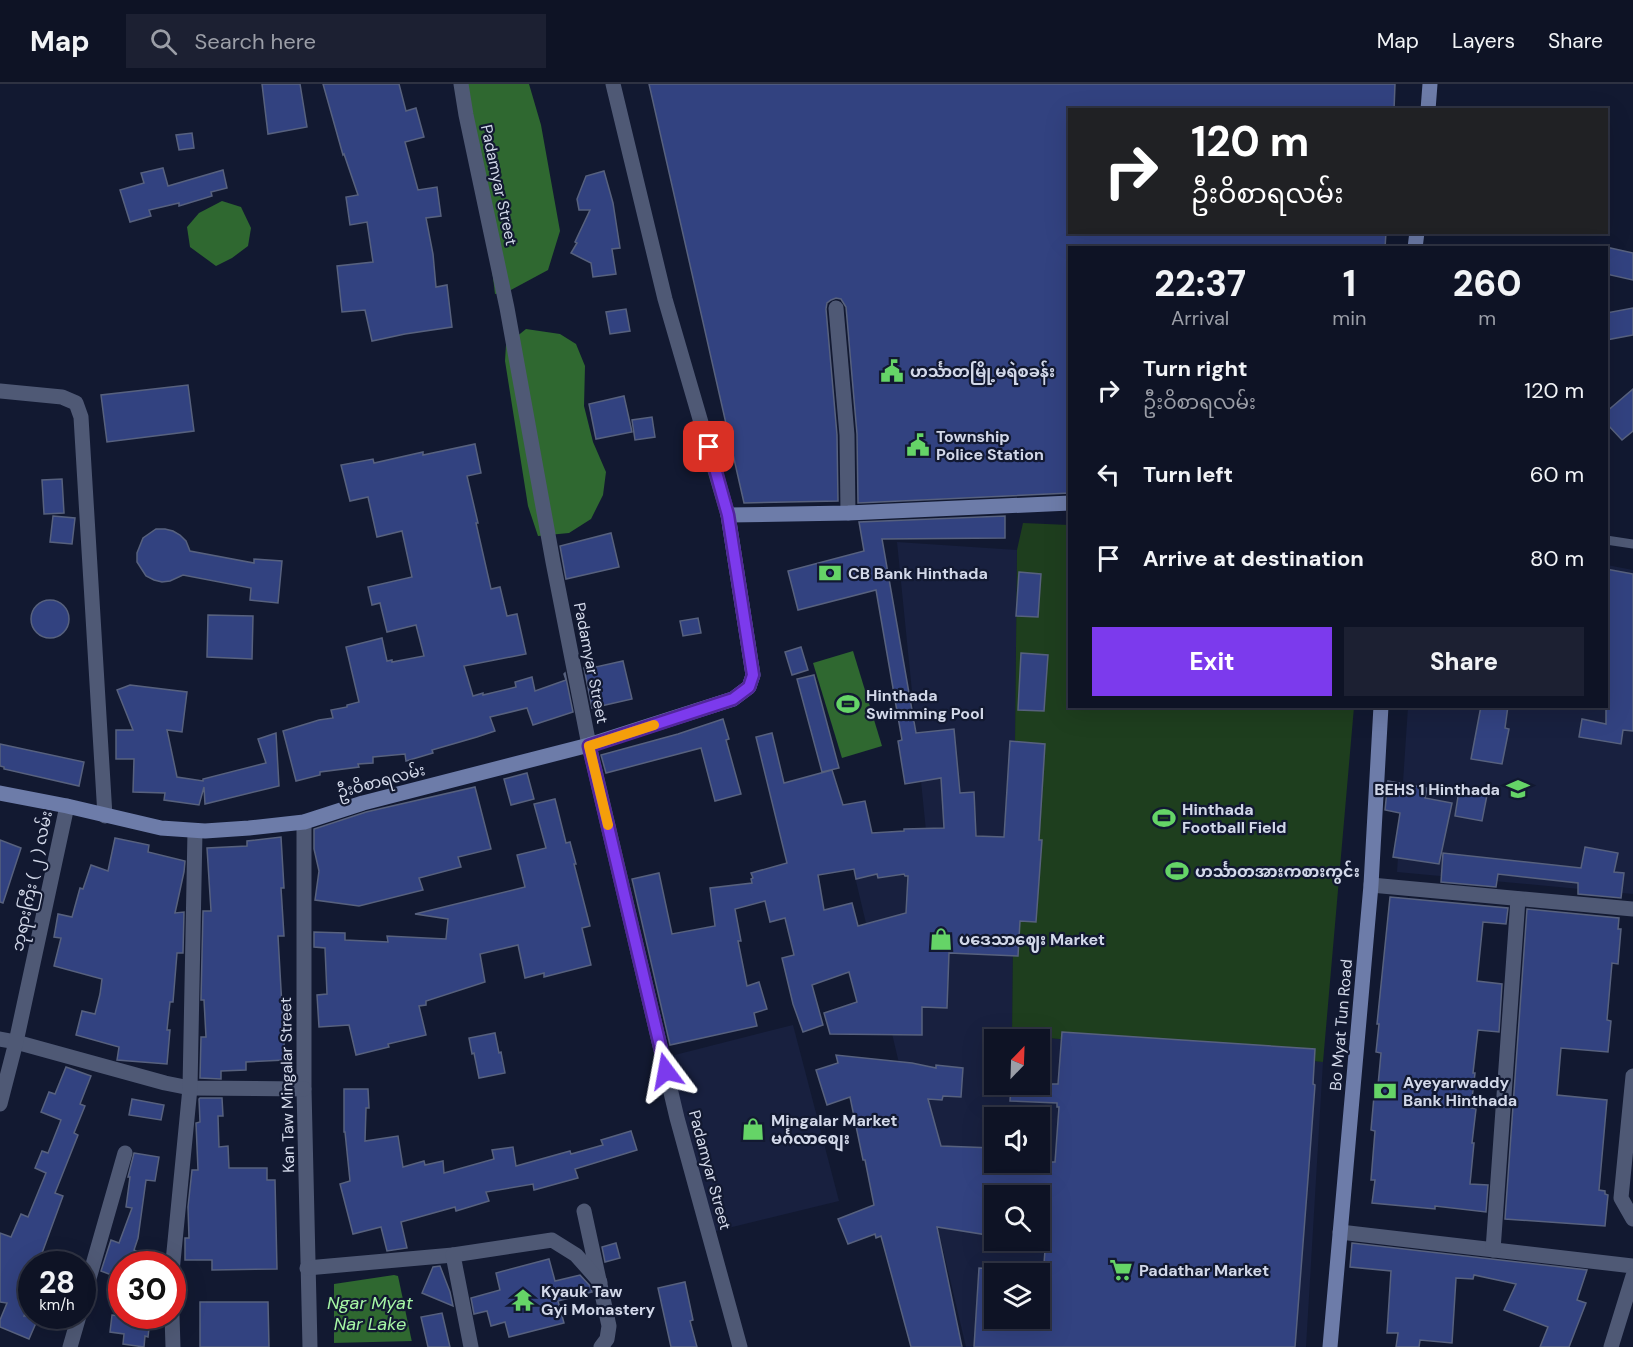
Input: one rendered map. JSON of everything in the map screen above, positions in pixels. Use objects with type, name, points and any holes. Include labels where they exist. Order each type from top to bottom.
[{"type":"street","name":"Padamyar Street","points":[[461,84],[507,308],[589,746],[677,1118],[740,1347]]},
{"type":"street","points":[[613,84],[665,299],[728,515],[848,513],[1068,503]]},
{"type":"street","points":[[1428,108],[1430,84]]},
{"type":"street","points":[[836,308],[847,435],[848,513]]},
{"type":"street","points":[[0,391],[62,397],[76,403],[81,417],[105,816]]},
{"type":"street","name":"ဦးဝိစာရလမ်း","points":[[0,793],[161,828],[195,831],[304,822],[363,803],[589,746],[733,699],[749,687],[753,675],[728,515]]},
{"type":"street","name":"Bo Myat Tun Road","points":[[1330,1347],[1371,885],[1381,708]]},
{"type":"street","name":"ဘုရားကြီး ( ၂ ) လမ်း","points":[[0,1104],[16,1042],[67,806]]},
{"type":"street","name":"Kan Taw Mingalar Street","points":[[304,822],[304,1089],[309,1347]]},
{"type":"street","points":[[174,1251],[190,1088],[195,831]]},
{"type":"street","points":[[1371,885],[1633,909]]},
{"type":"street","points":[[1493,1250],[1518,899]]},
{"type":"street","points":[[0,1039],[190,1088],[304,1089]]},
{"type":"street","points":[[1633,1076],[1621,1198],[1633,1219]]},
{"type":"street","points":[[96,1253],[124,1152]]},
{"type":"street","points":[[584,1211],[609,1326],[607,1339],[601,1347]]},
{"type":"street","points":[[1340,1232],[1633,1266]]},
{"type":"street","points":[[307,1268],[453,1255],[552,1240],[576,1255],[600,1282]]},
{"type":"street","points":[[453,1255],[471,1347]]},
{"type":"street","points":[[1611,1347],[1633,1276]]},
{"type":"street","points":[[70,1347],[75,1329]]},
{"type":"street","points":[[172,1329],[173,1347]]},
{"type":"lane","points":[[1608,540],[1633,544]]},
{"type":"shaded area","name":"ဟင်္သာတအားကစားကွင်း","points":[[1023,523],[1068,525],[1068,708],[1354,708],[1323,1062],[1050,1038],[1050,1029],[1012,1029],[1017,550]]},
{"type":"shaded area","name":"ပဒေသာဈေး Market","points":[[897,542],[1017,550],[1012,1029],[984,1029],[984,1095],[1050,1095],[1050,1038],[1323,1062],[1306,1347],[966,1347],[847,843],[927,841]]},
{"type":"shaded area","name":"BEHS 1 Hinthada","points":[[1608,565],[1633,570],[1633,894],[1397,872],[1408,708],[1608,708]]},
{"type":"shaded area","name":"Mingalar Market မင်္ဂလာစျေး","points":[[793,1025],[839,1201],[712,1232],[667,1057]]},
{"type":"water","points":[[463,84],[529,84],[541,125],[560,231],[548,270],[509,291],[495,294],[485,211]]},
{"type":"water","points":[[222,201],[241,207],[251,228],[248,246],[216,266],[190,247],[187,227],[199,213]]},
{"type":"water","points":[[526,329],[560,334],[576,344],[585,366],[584,406],[593,442],[606,472],[603,495],[591,519],[569,533],[538,536],[528,506],[505,361],[506,345]]},
{"type":"water","name":"Hinthada Swimming Pool","points":[[853,651],[882,746],[842,758],[813,663]]},
{"type":"water","name":"Ngar Myat Nar Lake","points":[[398,1276],[413,1347],[334,1347],[334,1284]]},
{"type":"pier","points":[[414,1341],[415,1347],[332,1347],[332,1343]]},
{"type":"building","points":[[262,84],[300,84],[307,127],[268,134]]},
{"type":"building","points":[[323,84],[399,84],[406,111],[416,108],[424,137],[405,142],[418,190],[437,187],[441,216],[426,218],[436,287],[447,285],[452,327],[372,341],[365,310],[342,312],[337,266],[373,262],[367,222],[350,225],[346,197],[358,195],[343,155]]},
{"type":"building","name":"ဟင်္သာတမြို့မရဲစခန်း","points":[[649,84],[1395,84],[1394,108],[1068,108],[1068,234],[1386,234],[1385,246],[1068,246],[1068,493],[858,503],[857,434],[846,307],[841,299],[836,298],[827,303],[826,309],[837,435],[838,501],[744,503]]},
{"type":"building","points":[[192,133],[194,148],[179,150],[176,135]]},
{"type":"building","points":[[163,168],[168,186],[223,170],[227,188],[211,192],[212,196],[179,206],[179,203],[149,210],[151,216],[130,222],[120,190],[144,183],[141,173]]},
{"type":"building","points":[[604,171],[613,203],[620,248],[612,249],[616,274],[593,277],[591,263],[571,253],[590,210],[579,210],[577,199],[586,176]]},
{"type":"building","points":[[1608,247],[1633,253],[1633,280],[1608,274]]},
{"type":"building","points":[[1633,308],[1633,335],[1608,340],[1608,313]]},
{"type":"building","points":[[626,309],[630,331],[610,334],[606,312]]},
{"type":"building","points":[[188,385],[194,431],[107,442],[101,395]]},
{"type":"building","points":[[1633,389],[1633,431],[1622,440],[1608,425],[1608,410]]},
{"type":"building","points":[[624,396],[632,432],[596,439],[589,404]]},
{"type":"building","points":[[652,417],[655,437],[635,440],[632,420]]},
{"type":"building","points":[[475,444],[481,473],[467,476],[491,589],[500,587],[507,616],[517,614],[526,654],[464,666],[473,696],[516,687],[515,682],[532,677],[535,691],[566,680],[565,673],[573,712],[533,725],[527,708],[490,717],[495,731],[432,750],[433,753],[406,761],[405,754],[373,757],[373,763],[320,772],[320,775],[296,781],[283,731],[333,718],[331,710],[359,702],[346,647],[382,638],[387,661],[424,656],[416,625],[387,632],[380,603],[372,605],[368,587],[412,577],[402,531],[377,537],[368,497],[350,501],[341,465],[373,459],[374,463]]},
{"type":"building","points":[[62,479],[64,513],[44,514],[42,480]]},
{"type":"building","points":[[53,516],[75,518],[72,544],[50,542]]},
{"type":"building","points":[[1005,516],[1005,538],[882,539],[916,733],[954,729],[960,793],[974,792],[976,836],[1004,837],[1010,741],[1045,744],[1039,840],[1042,840],[1036,922],[1020,921],[1018,956],[949,953],[947,1008],[922,1007],[922,1035],[830,1034],[824,1013],[857,1002],[849,972],[812,985],[823,1025],[803,1032],[793,1004],[782,958],[794,955],[785,918],[770,922],[765,901],[735,909],[741,941],[738,941],[747,986],[759,982],[767,1009],[754,1013],[757,1026],[670,1045],[632,879],[659,873],[672,934],[715,926],[710,888],[752,883],[751,873],[787,863],[756,737],[772,733],[784,783],[832,770],[843,805],[865,801],[872,833],[944,828],[941,778],[905,784],[898,741],[902,740],[876,590],[798,610],[788,571],[864,551],[859,522]],"holes":[[[854,869],[856,879],[877,874],[878,878],[904,874],[908,876],[906,913],[858,926],[852,903],[824,910],[818,875]]]},
{"type":"building","points":[[156,529],[173,531],[180,535],[186,541],[190,551],[254,563],[254,559],[282,561],[278,603],[250,600],[251,588],[183,575],[162,582],[146,576],[137,562],[137,553],[143,538]]},
{"type":"building","points":[[611,533],[619,567],[566,579],[560,546]]},
{"type":"building","points":[[1608,569],[1633,574],[1633,731],[1623,730],[1621,744],[1579,737],[1582,719],[1606,724]]},
{"type":"building","points":[[1019,572],[1041,574],[1038,617],[1016,616]]},
{"type":"building","points":[[50,600],[64,605],[69,619],[64,633],[50,638],[36,633],[31,619],[36,605]]},
{"type":"building","points":[[208,615],[253,616],[252,659],[207,657]]},
{"type":"building","points":[[698,618],[701,633],[683,636],[680,621]]},
{"type":"building","points":[[801,647],[808,670],[792,675],[785,652]]},
{"type":"building","points":[[1021,653],[1048,655],[1044,711],[1018,710]]},
{"type":"building","points":[[623,661],[632,699],[592,708],[584,668]]},
{"type":"building","points":[[814,675],[839,768],[822,772],[797,679]]},
{"type":"building","points":[[130,685],[187,692],[182,732],[167,730],[177,777],[203,781],[203,779],[266,763],[258,739],[276,733],[279,786],[205,804],[204,787],[199,805],[164,800],[165,793],[133,792],[134,759],[116,759],[116,730],[133,730],[117,690]]},
{"type":"building","points":[[1481,708],[1508,708],[1505,728],[1509,729],[1502,764],[1471,759]]},
{"type":"building","points":[[723,719],[729,739],[726,740],[741,794],[715,801],[701,748],[606,773],[601,755]]},
{"type":"building","points":[[0,744],[84,762],[79,786],[4,769],[0,766]]},
{"type":"building","points":[[527,773],[534,799],[511,805],[504,779]]},
{"type":"building","points":[[1388,781],[1427,788],[1425,798],[1452,803],[1439,864],[1393,857],[1400,813],[1385,810]]},
{"type":"building","points":[[475,787],[491,849],[458,857],[461,867],[419,878],[423,890],[359,906],[315,900],[319,871],[314,849],[314,829],[366,812]]},
{"type":"building","points":[[1459,790],[1487,795],[1482,821],[1455,816]]},
{"type":"building","points":[[555,799],[566,843],[570,842],[590,926],[582,928],[591,965],[544,977],[544,973],[525,978],[518,945],[480,954],[485,982],[426,1001],[426,1005],[419,1006],[426,1035],[356,1055],[349,1025],[319,1027],[317,995],[327,994],[325,948],[314,947],[314,932],[345,933],[345,940],[388,942],[387,936],[446,939],[448,919],[415,914],[525,887],[517,855],[546,848],[534,804]]},
{"type":"building","points":[[281,837],[284,936],[278,936],[285,1060],[246,1062],[246,1070],[221,1071],[221,1079],[200,1078],[201,1037],[206,1037],[204,1000],[201,1000],[203,911],[211,911],[207,848],[247,846],[247,841]]},
{"type":"building","points":[[115,838],[149,845],[148,852],[185,861],[175,913],[184,912],[183,953],[177,953],[173,1002],[170,1002],[167,1030],[170,1030],[167,1064],[117,1060],[119,1047],[76,1035],[82,1011],[95,1014],[102,979],[54,966],[61,938],[54,937],[58,914],[72,917],[80,888],[83,889],[91,865],[108,871]]},
{"type":"building","points":[[0,840],[21,848],[3,903],[0,902]]},
{"type":"building","points":[[1585,847],[1618,853],[1614,872],[1624,873],[1621,898],[1578,894],[1578,883],[1498,874],[1496,887],[1441,882],[1443,853],[1581,868]]},
{"type":"building","points":[[1390,897],[1508,908],[1506,924],[1483,922],[1477,981],[1502,984],[1499,1032],[1478,1030],[1473,1073],[1475,1073],[1471,1108],[1476,1109],[1470,1184],[1488,1185],[1486,1212],[1435,1206],[1435,1209],[1372,1203],[1375,1180],[1371,1180],[1375,1131],[1371,1130],[1381,1053],[1376,1052],[1379,1024],[1377,1024]]},
{"type":"building","points":[[1527,909],[1619,918],[1618,929],[1621,929],[1618,964],[1612,963],[1607,1020],[1611,1021],[1608,1052],[1561,1048],[1557,1095],[1607,1100],[1599,1190],[1605,1191],[1608,1195],[1605,1226],[1505,1219]]},
{"type":"building","points":[[1062,1032],[1315,1049],[1313,1084],[1315,1085],[1295,1347],[974,1347],[979,1268],[984,1268],[984,1329],[1050,1329],[1050,1263],[1044,1263],[1045,1251],[1050,1251],[1050,1185],[984,1185],[984,1234],[937,1227],[962,1347],[911,1347],[881,1236],[876,1238],[875,1234],[848,1244],[838,1219],[874,1205],[850,1097],[827,1105],[816,1070],[838,1063],[836,1055],[912,1063],[936,1068],[936,1065],[963,1068],[961,1097],[943,1096],[942,1100],[928,1099],[941,1146],[984,1148],[984,1173],[1050,1173],[1050,1162],[1055,1162],[1059,1107],[1057,1103],[1010,1101],[1010,1095],[1050,1095],[1050,1084],[1058,1084]]},
{"type":"building","points":[[495,1033],[505,1073],[479,1078],[469,1038]]},
{"type":"building","points":[[66,1067],[91,1076],[80,1104],[85,1106],[74,1133],[78,1135],[55,1193],[63,1196],[43,1251],[18,1251],[18,1329],[33,1329],[29,1339],[0,1327],[0,1320],[7,1303],[0,1302],[0,1233],[11,1237],[21,1214],[28,1217],[46,1173],[35,1168],[42,1151],[48,1153],[61,1120],[41,1112],[49,1092],[55,1094]]},
{"type":"building","points":[[344,1089],[368,1089],[369,1108],[366,1108],[365,1141],[398,1136],[403,1167],[424,1161],[425,1165],[443,1161],[444,1173],[494,1159],[492,1150],[513,1147],[516,1166],[570,1151],[571,1154],[603,1145],[601,1140],[631,1131],[637,1150],[575,1169],[578,1178],[534,1190],[533,1184],[486,1192],[489,1201],[456,1211],[455,1207],[401,1222],[407,1248],[387,1251],[381,1227],[353,1234],[340,1184],[350,1181],[344,1132]]},
{"type":"building","points":[[222,1098],[223,1116],[218,1116],[219,1147],[228,1146],[229,1168],[267,1168],[267,1180],[275,1180],[277,1269],[212,1270],[212,1260],[186,1260],[185,1238],[189,1238],[188,1207],[192,1170],[198,1170],[196,1123],[200,1122],[199,1099]]},
{"type":"building","points":[[132,1099],[164,1105],[161,1120],[129,1115]]},
{"type":"building","points":[[134,1153],[159,1157],[155,1181],[146,1180],[138,1238],[134,1250],[136,1251],[108,1251],[108,1274],[101,1271],[111,1240],[119,1243],[132,1208],[126,1207],[130,1177],[128,1177]]},
{"type":"building","points":[[616,1243],[620,1258],[605,1262],[602,1247]]},
{"type":"building","points":[[1352,1243],[1587,1270],[1577,1300],[1586,1303],[1569,1347],[1540,1347],[1548,1327],[1504,1310],[1516,1284],[1474,1275],[1473,1279],[1456,1278],[1452,1343],[1420,1340],[1419,1347],[1396,1347],[1398,1333],[1387,1333],[1391,1271],[1350,1267]]},
{"type":"building","points":[[549,1259],[555,1281],[580,1275],[590,1286],[592,1292],[558,1301],[564,1323],[509,1337],[505,1322],[491,1326],[487,1311],[474,1314],[471,1298],[500,1290],[496,1273]]},
{"type":"building","points":[[440,1266],[453,1306],[422,1293],[433,1267]]},
{"type":"building","points":[[685,1282],[693,1320],[690,1321],[697,1347],[671,1347],[658,1288]]},
{"type":"building","points":[[200,1302],[268,1302],[269,1347],[200,1347]]},
{"type":"building","points":[[442,1313],[450,1347],[428,1347],[421,1317]]},
{"type":"building","points":[[110,1329],[149,1329],[148,1337],[145,1336],[144,1347],[123,1344],[124,1334],[110,1332]]},
{"type":"slow traffic","points":[[608,825],[589,746],[654,725]]},
{"type":"place","name":"ဟင်္သာတမြို့မရဲစခန်း","points":[[892,371]]},
{"type":"place","name":"Township Police Station","points":[[918,445]]},
{"type":"place","name":"CB Bank Hinthada","points":[[830,573]]},
{"type":"place","name":"Hinthada Swimming Pool","points":[[848,704]]},
{"type":"place","name":"BEHS 1 Hinthada","points":[[1518,789]]},
{"type":"place","name":"Hinthada Football Field","points":[[1164,818]]},
{"type":"place","name":"ဟင်္သာတအားကစားကွင်း","points":[[1177,871]]},
{"type":"place","name":"ပဒေသာဈေး Market","points":[[941,939]]},
{"type":"place","name":"Ayeyarwaddy Bank Hinthada","points":[[1385,1091]]},
{"type":"place","name":"Mingalar Market မင်္ဂလာစျေး","points":[[753,1129]]},
{"type":"place","name":"Padathar Market","points":[[1121,1270]]},
{"type":"place","name":"Kyauk Taw Gyi Monastery","points":[[523,1300]]},
{"type":"route","points":[[666,1071],[589,746],[733,699],[749,687],[753,675],[728,515],[709,447]]}]
